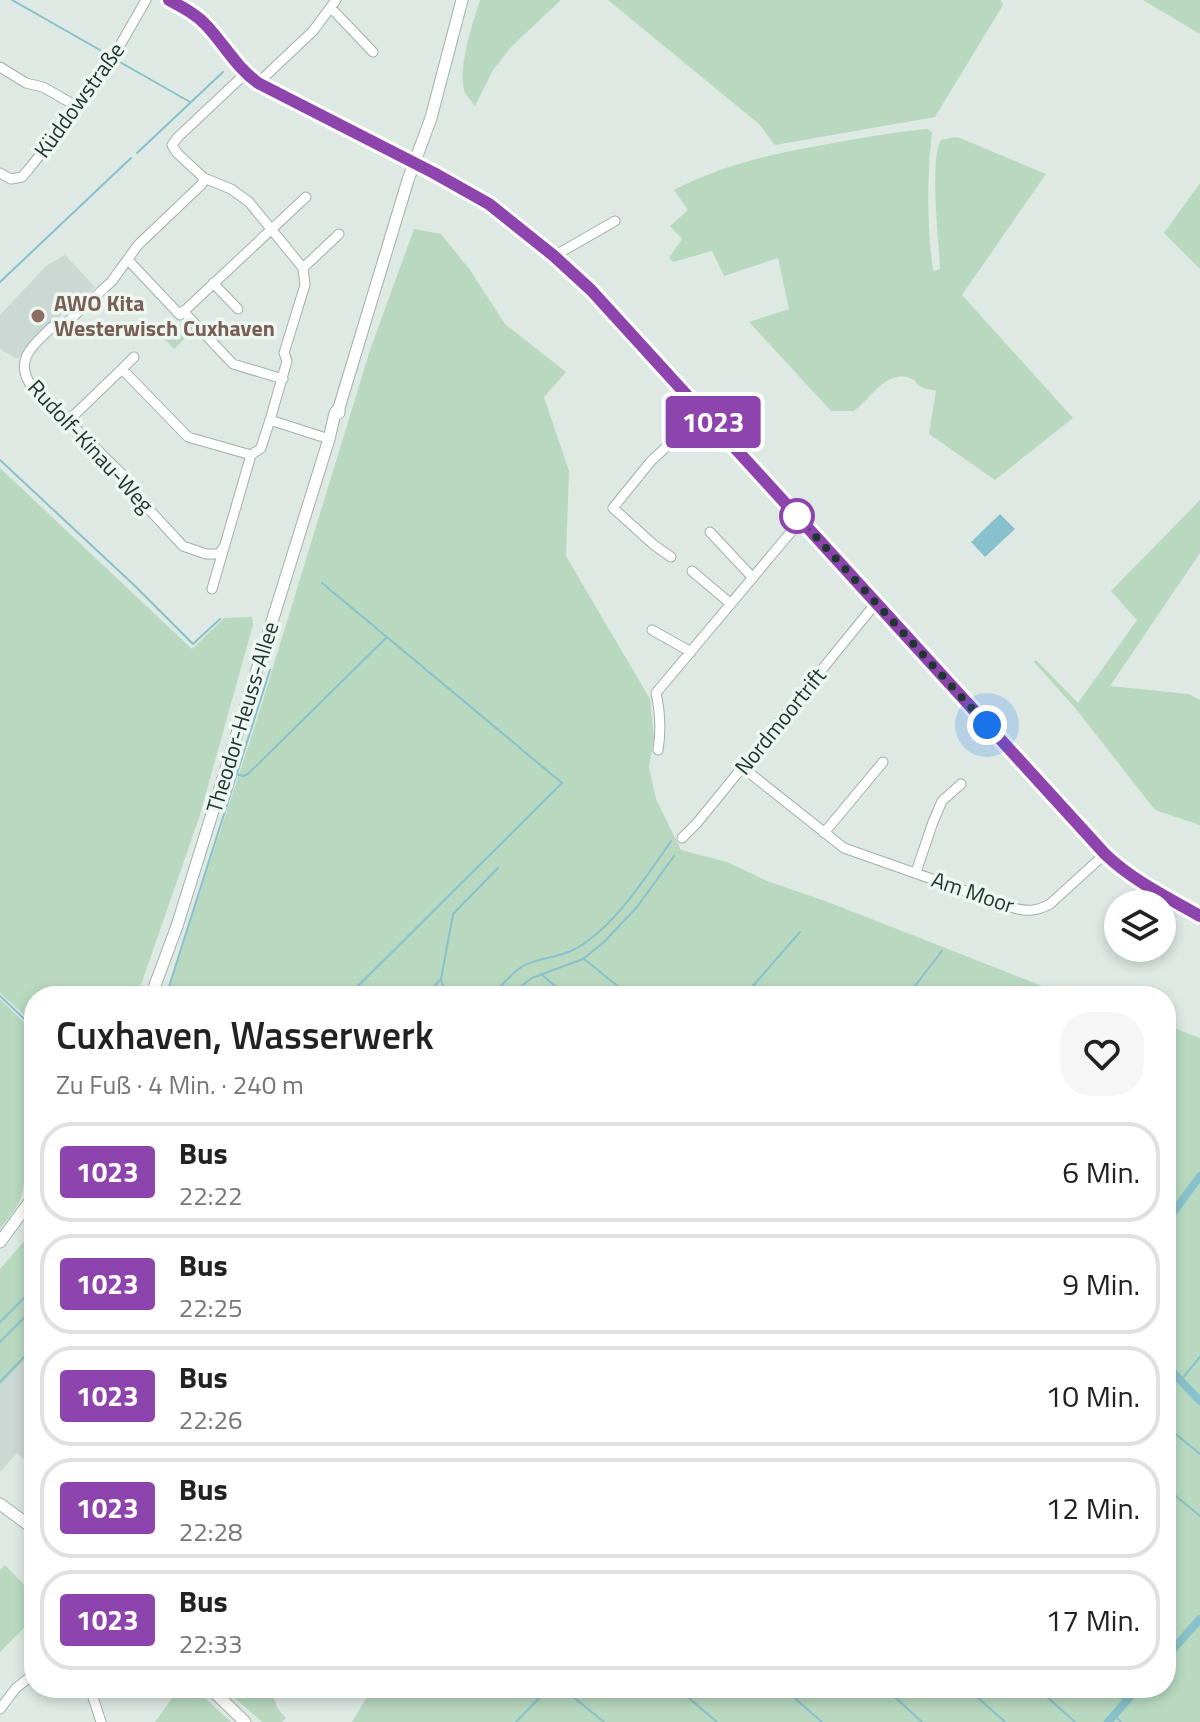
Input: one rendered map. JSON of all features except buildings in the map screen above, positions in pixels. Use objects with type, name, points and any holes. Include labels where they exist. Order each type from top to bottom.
[{"type":"street","name":"Küddowstraße","points":[[0,173],[11,179],[22,177],[104,73],[146,0]]},
{"type":"street","points":[[169,0],[206,24],[245,74],[258,83],[489,204],[554,256],[591,290],[704,412],[1105,854],[1140,882],[1200,916]]},
{"type":"street","name":"Theodor-Heuss-Allee","points":[[155,986],[177,926],[329,437],[339,414],[397,214],[431,118],[462,0]]},
{"type":"street","points":[[258,83],[313,31],[333,4],[373,52]]},
{"type":"street","points":[[0,67],[78,107]]},
{"type":"street","points":[[212,589],[251,455],[261,448],[283,379],[287,361],[284,353],[305,285],[303,268],[249,202],[231,189],[204,178],[172,145],[245,74]]},
{"type":"street","name":"Rudolf-Kinau-Weg","points":[[204,178],[202,184],[138,245],[112,281],[63,326],[52,327],[31,348],[24,368],[30,384],[124,476],[132,491],[183,546],[206,554],[219,554],[223,548]]},
{"type":"street","points":[[128,260],[180,315],[306,197]]},
{"type":"street","points":[[554,256],[615,221]]},
{"type":"street","points":[[303,268],[339,234]]},
{"type":"street","points":[[213,283],[238,309]]},
{"type":"street","points":[[183,311],[233,364],[283,379]]},
{"type":"street","points":[[68,421],[134,357]]},
{"type":"street","points":[[122,369],[188,437],[251,455]]},
{"type":"street","points":[[671,557],[613,508],[651,461],[704,412]]},
{"type":"street","points":[[270,420],[329,437]]},
{"type":"street","points":[[658,750],[656,693],[801,520]]},
{"type":"street","points":[[710,532],[753,578]]},
{"type":"street","points":[[692,571],[731,604]]},
{"type":"street","name":"Nordmoortrift","points":[[682,838],[876,603]]},
{"type":"street","points":[[652,630],[691,652]]},
{"type":"street","points":[[824,833],[883,762]]},
{"type":"street","name":"Am Moor","points":[[742,767],[844,848],[1029,912],[1050,904],[1105,854]]},
{"type":"street","name":"Am Moor","points":[[916,872],[942,801],[961,784]]},
{"type":"street","points":[[0,1242],[24,1210]]},
{"type":"street","points":[[0,1250],[24,1220]]},
{"type":"street","points":[[0,1504],[24,1522]]},
{"type":"street","points":[[0,1709],[24,1682]]},
{"type":"street","points":[[93,1698],[101,1722]]},
{"type":"street","points":[[220,1698],[245,1722]]},
{"type":"shaded area","points":[[65,255],[95,287],[78,304],[69,307],[17,359],[0,349],[0,315],[46,266]]},
{"type":"shaded area","points":[[24,1359],[24,1459],[17,1453],[0,1472],[0,1386]]},
{"type":"green space","points":[[480,0],[561,0],[511,47],[493,70],[475,106],[464,90],[463,69]]},
{"type":"green space","points":[[608,0],[1001,0],[1003,5],[935,117],[775,145],[759,124]]},
{"type":"green space","points":[[1143,0],[1200,0],[1200,34]]},
{"type":"green space","points":[[927,129],[932,132],[928,195],[933,271],[940,269],[935,182],[937,150],[941,140],[960,138],[1046,174],[962,295],[1073,418],[995,480],[929,434],[936,391],[920,386],[914,380],[896,377],[881,385],[854,411],[831,411],[749,322],[789,309],[778,258],[724,276],[712,251],[673,262],[669,258],[682,239],[670,226],[688,210],[674,190],[712,173],[768,156],[865,137]]},
{"type":"green space","points":[[1200,183],[1200,269],[1164,233]]},
{"type":"green space","points":[[414,229],[441,234],[470,270],[505,324],[566,372],[544,397],[569,471],[566,556],[650,699],[654,738],[649,767],[656,799],[681,850],[727,862],[767,881],[1042,986],[169,986],[259,713],[370,350]]},
{"type":"green space","points":[[184,320],[193,330],[174,349],[163,337],[175,322],[179,325]]},
{"type":"green space","points":[[0,468],[192,649],[224,618],[252,617],[253,625],[199,818],[140,986],[24,986],[24,1015],[0,993]]},
{"type":"green space","points":[[1200,500],[1200,553],[1110,686],[1189,694],[1200,700],[1200,825],[1155,810],[1076,709],[1034,662],[1036,660],[1078,703],[1137,620],[1111,591]]},
{"type":"green space","points":[[0,999],[24,1022],[24,1186],[16,1208],[0,1229]]},
{"type":"green space","points":[[1176,1029],[1200,1038],[1200,1722],[352,1722],[367,1698],[1176,1698]]},
{"type":"green space","points":[[24,1241],[24,1359],[0,1386],[0,1269]]},
{"type":"green space","points":[[5,1565],[24,1585],[24,1628],[0,1652],[0,1570]]},
{"type":"green space","points":[[172,1698],[205,1698],[231,1722],[155,1722]]},
{"type":"green space","points":[[235,1698],[274,1698],[286,1718],[282,1722],[262,1722]]},
{"type":"water","points":[[1000,514],[1015,529],[985,557],[971,542]]},
{"type":"waterway","points":[[12,0],[107,54]]},
{"type":"waterway","points":[[118,61],[190,102]]},
{"type":"waterway","points":[[137,153],[223,72]]},
{"type":"waterway","points":[[0,282],[131,158]]},
{"type":"waterway","points":[[0,460],[193,644],[220,619]]},
{"type":"waterway","points":[[322,583],[562,783],[358,986]]},
{"type":"waterway","points":[[237,774],[248,774],[386,638]]},
{"type":"waterway","points":[[169,986],[270,670]]},
{"type":"waterway","points":[[500,986],[523,966],[571,951],[600,931],[627,902],[671,841]]},
{"type":"waterway","points":[[521,986],[532,978],[583,959],[604,942],[637,907],[674,856]]},
{"type":"waterway","points":[[443,986],[441,979],[453,914],[498,868]]},
{"type":"waterway","points":[[753,986],[800,932]]},
{"type":"waterway","points":[[915,986],[942,951]]},
{"type":"waterway","points":[[584,959],[618,986]]},
{"type":"waterway","points":[[541,974],[555,986]]},
{"type":"waterway","points":[[434,986],[440,980]]},
{"type":"waterway","points":[[0,996],[24,1019]]},
{"type":"waterway","points":[[1176,1209],[1200,1176]]},
{"type":"waterway","points":[[0,1322],[24,1298]]},
{"type":"waterway","points":[[0,1342],[24,1318]]},
{"type":"waterway","points":[[0,1382],[24,1357]]},
{"type":"waterway","points":[[1181,1380],[1200,1357]]},
{"type":"waterway","points":[[1176,1376],[1200,1401]]},
{"type":"waterway","points":[[1176,1434],[1200,1454]]},
{"type":"waterway","points":[[1176,1496],[1200,1516]]},
{"type":"waterway","points":[[1176,1646],[1200,1619]]},
{"type":"waterway","points":[[516,1722],[539,1698]]},
{"type":"waterway","points":[[574,1698],[604,1722]]},
{"type":"waterway","points":[[689,1698],[717,1722]]},
{"type":"waterway","points":[[794,1698],[822,1722]]},
{"type":"waterway","points":[[896,1698],[922,1722]]},
{"type":"waterway","points":[[978,1698],[1005,1722]]},
{"type":"waterway","points":[[1048,1698],[1075,1722]]},
{"type":"waterway","points":[[1121,1698],[1126,1702]]},
{"type":"waterway","points":[[1108,1722],[1129,1698]]},
{"type":"waterway","points":[[1114,1715],[1121,1722]]},
{"type":"bus line","name":"1023","points":[[169,0],[206,24],[245,74],[258,83],[489,204],[554,256],[591,290],[1105,854],[1140,882],[1200,916]]},
{"type":"place","name":"AWO Kita Westerwisch Cuxhaven","points":[[38,316]]},
{"type":"route","points":[[797,516],[987,725]]}]
